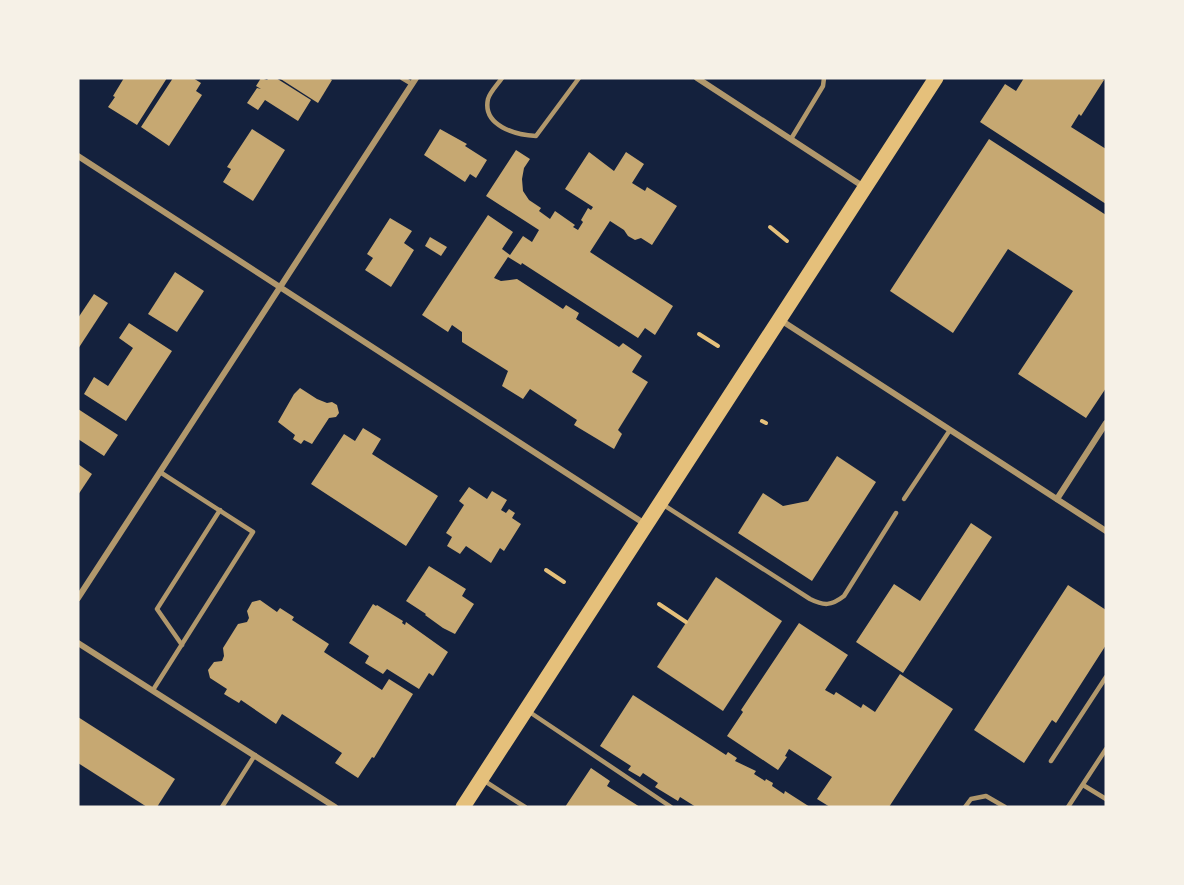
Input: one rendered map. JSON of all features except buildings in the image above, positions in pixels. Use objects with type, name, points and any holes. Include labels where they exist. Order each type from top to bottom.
[{"type":"main road","points":[[463,807],[936,78]]},
{"type":"street","points":[[697,78],[864,187]]},
{"type":"street","points":[[78,598],[414,81]]},
{"type":"street","points":[[78,156],[646,525]]},
{"type":"street","points":[[779,319],[1106,531]]},
{"type":"street","points":[[1057,499],[1106,423]]},
{"type":"street","points":[[78,643],[335,807]]},
{"type":"lane","points":[[402,78],[414,81]]},
{"type":"lane","points":[[502,78],[488,99],[490,114],[499,126],[523,135],[536,136],[579,78]]},
{"type":"lane","points":[[791,140],[823,86],[824,78]]},
{"type":"lane","points":[[904,499],[950,430]]},
{"type":"lane","points":[[153,690],[253,532],[160,472]]},
{"type":"lane","points":[[660,503],[810,599],[824,605],[833,604],[843,596],[896,513]]},
{"type":"lane","points":[[182,645],[157,609],[220,510]]},
{"type":"lane","points":[[1051,761],[1106,677]]},
{"type":"lane","points":[[526,709],[671,807]]},
{"type":"lane","points":[[1068,807],[1106,748]]},
{"type":"lane","points":[[222,807],[255,755]]},
{"type":"lane","points":[[481,779],[525,807]]},
{"type":"lane","points":[[1083,785],[1106,799]]},
{"type":"lane","points":[[965,807],[971,799],[986,796],[1005,807]]},
{"type":"path","points":[[771,227],[787,241]]},
{"type":"path","points":[[699,334],[718,346]]},
{"type":"path","points":[[546,570],[564,582]]},
{"type":"path","points":[[659,604],[686,622]]}]
